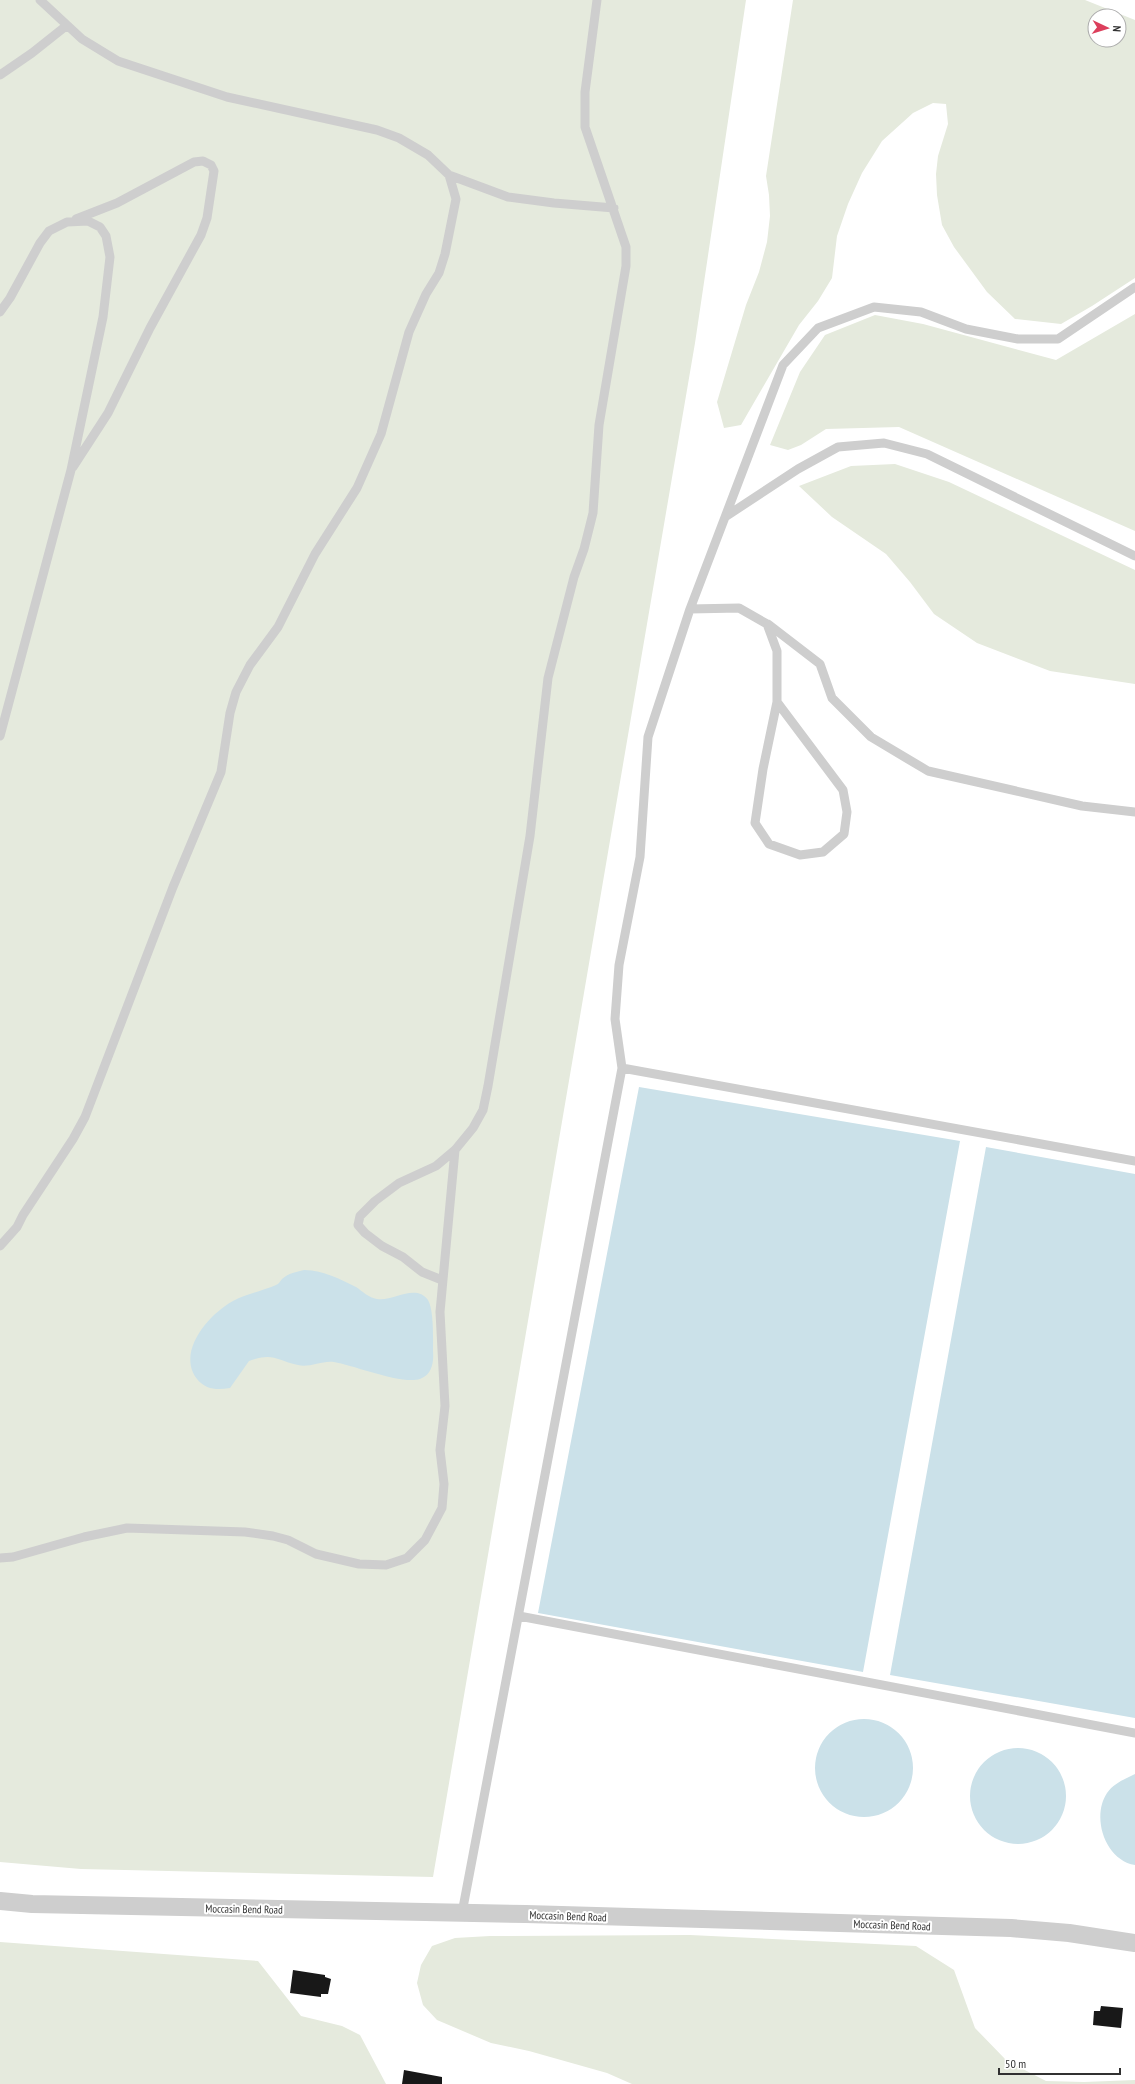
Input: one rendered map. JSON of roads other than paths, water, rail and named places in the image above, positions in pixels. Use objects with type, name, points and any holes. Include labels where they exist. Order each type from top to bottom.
[{"type":"street","name":"Moccasin Bend Road","points":[[0,1901],[48,1905],[462,1913],[1011,1928],[1069,1933],[1135,1943]]},
{"type":"lane","points":[[40,0],[66,26],[97,50],[118,61],[226,97],[377,130],[399,138],[428,155],[449,175],[508,197],[554,203],[614,208]]},
{"type":"lane","points":[[442,1280],[422,1272],[403,1257],[382,1246],[365,1233],[358,1225],[360,1216],[375,1201],[399,1183],[436,1166],[455,1150],[473,1128],[483,1110],[530,836],[548,678],[574,576],[584,549],[592,512],[599,425],[626,266],[626,247],[614,208],[585,127],[585,92],[597,0]]},
{"type":"lane","points":[[0,76],[66,26]]},
{"type":"lane","points":[[0,312],[10,298],[40,243],[49,231],[67,222],[117,203],[194,162],[203,161],[211,165],[214,171],[207,218],[201,235],[150,328],[108,413],[71,470]]},
{"type":"lane","points":[[0,1246],[17,1227],[23,1215],[73,1140],[85,1118],[173,887],[220,772],[230,713],[236,692],[250,665],[278,627],[315,554],[357,488],[370,461],[388,412],[408,332],[438,273],[445,254],[456,199],[449,175]]},
{"type":"lane","points":[[0,736],[71,470],[104,317],[110,257],[106,236],[100,227],[88,221],[67,222]]},
{"type":"lane","points":[[462,1913],[622,1068],[615,1019],[618,973],[640,857],[648,737],[690,609],[783,365],[818,328],[874,307],[921,312],[966,329],[1018,339],[1058,339],[1135,287]]},
{"type":"lane","points":[[725,517],[798,469],[838,447],[884,443],[927,454],[1135,556]]},
{"type":"lane","points":[[690,609],[739,608],[767,624],[820,664],[832,698],[871,737],[928,771],[1082,806],[1135,812]]},
{"type":"lane","points":[[767,624],[777,652],[778,702],[763,769],[754,823],[769,844],[800,855],[823,852],[844,834],[846,812],[843,790],[778,702]]},
{"type":"lane","points":[[622,1068],[1135,1161]]},
{"type":"lane","points":[[0,1558],[13,1557],[96,1534],[127,1528],[246,1532],[273,1536],[288,1540],[322,1556],[359,1564],[386,1565],[407,1558],[425,1540],[438,1519],[442,1508],[444,1484],[440,1450],[445,1406],[440,1326],[442,1280],[455,1150]]},
{"type":"lane","points":[[519,1616],[1135,1733]]},
{"type":"water","points":[[639,1087],[960,1141],[863,1672],[538,1613]]},
{"type":"water","points":[[986,1147],[1135,1174],[1135,1718],[890,1675]]},
{"type":"water","points":[[304,1270],[311,1270],[344,1281],[356,1287],[368,1296],[377,1299],[390,1298],[410,1293],[423,1295],[428,1300],[430,1305],[433,1325],[433,1359],[430,1371],[420,1379],[412,1380],[377,1374],[334,1362],[302,1366],[274,1358],[264,1357],[249,1361],[230,1388],[212,1388],[200,1383],[192,1368],[190,1357],[198,1335],[214,1315],[233,1301],[243,1296],[276,1285],[287,1275]]},
{"type":"water","points":[[864,1719],[883,1723],[898,1734],[909,1749],[913,1768],[909,1787],[898,1802],[883,1813],[864,1817],[845,1813],[830,1802],[819,1787],[815,1768],[819,1749],[830,1734],[845,1723]]},
{"type":"water","points":[[1018,1748],[1037,1751],[1052,1762],[1063,1777],[1066,1796],[1063,1815],[1052,1830],[1037,1841],[1018,1844],[999,1841],[984,1830],[973,1815],[970,1796],[973,1777],[984,1762],[999,1751]]},
{"type":"water","points":[[1135,1774],[1135,1865],[1116,1855],[1109,1846],[1104,1836],[1100,1814],[1102,1803],[1107,1793],[1120,1782]]}]
